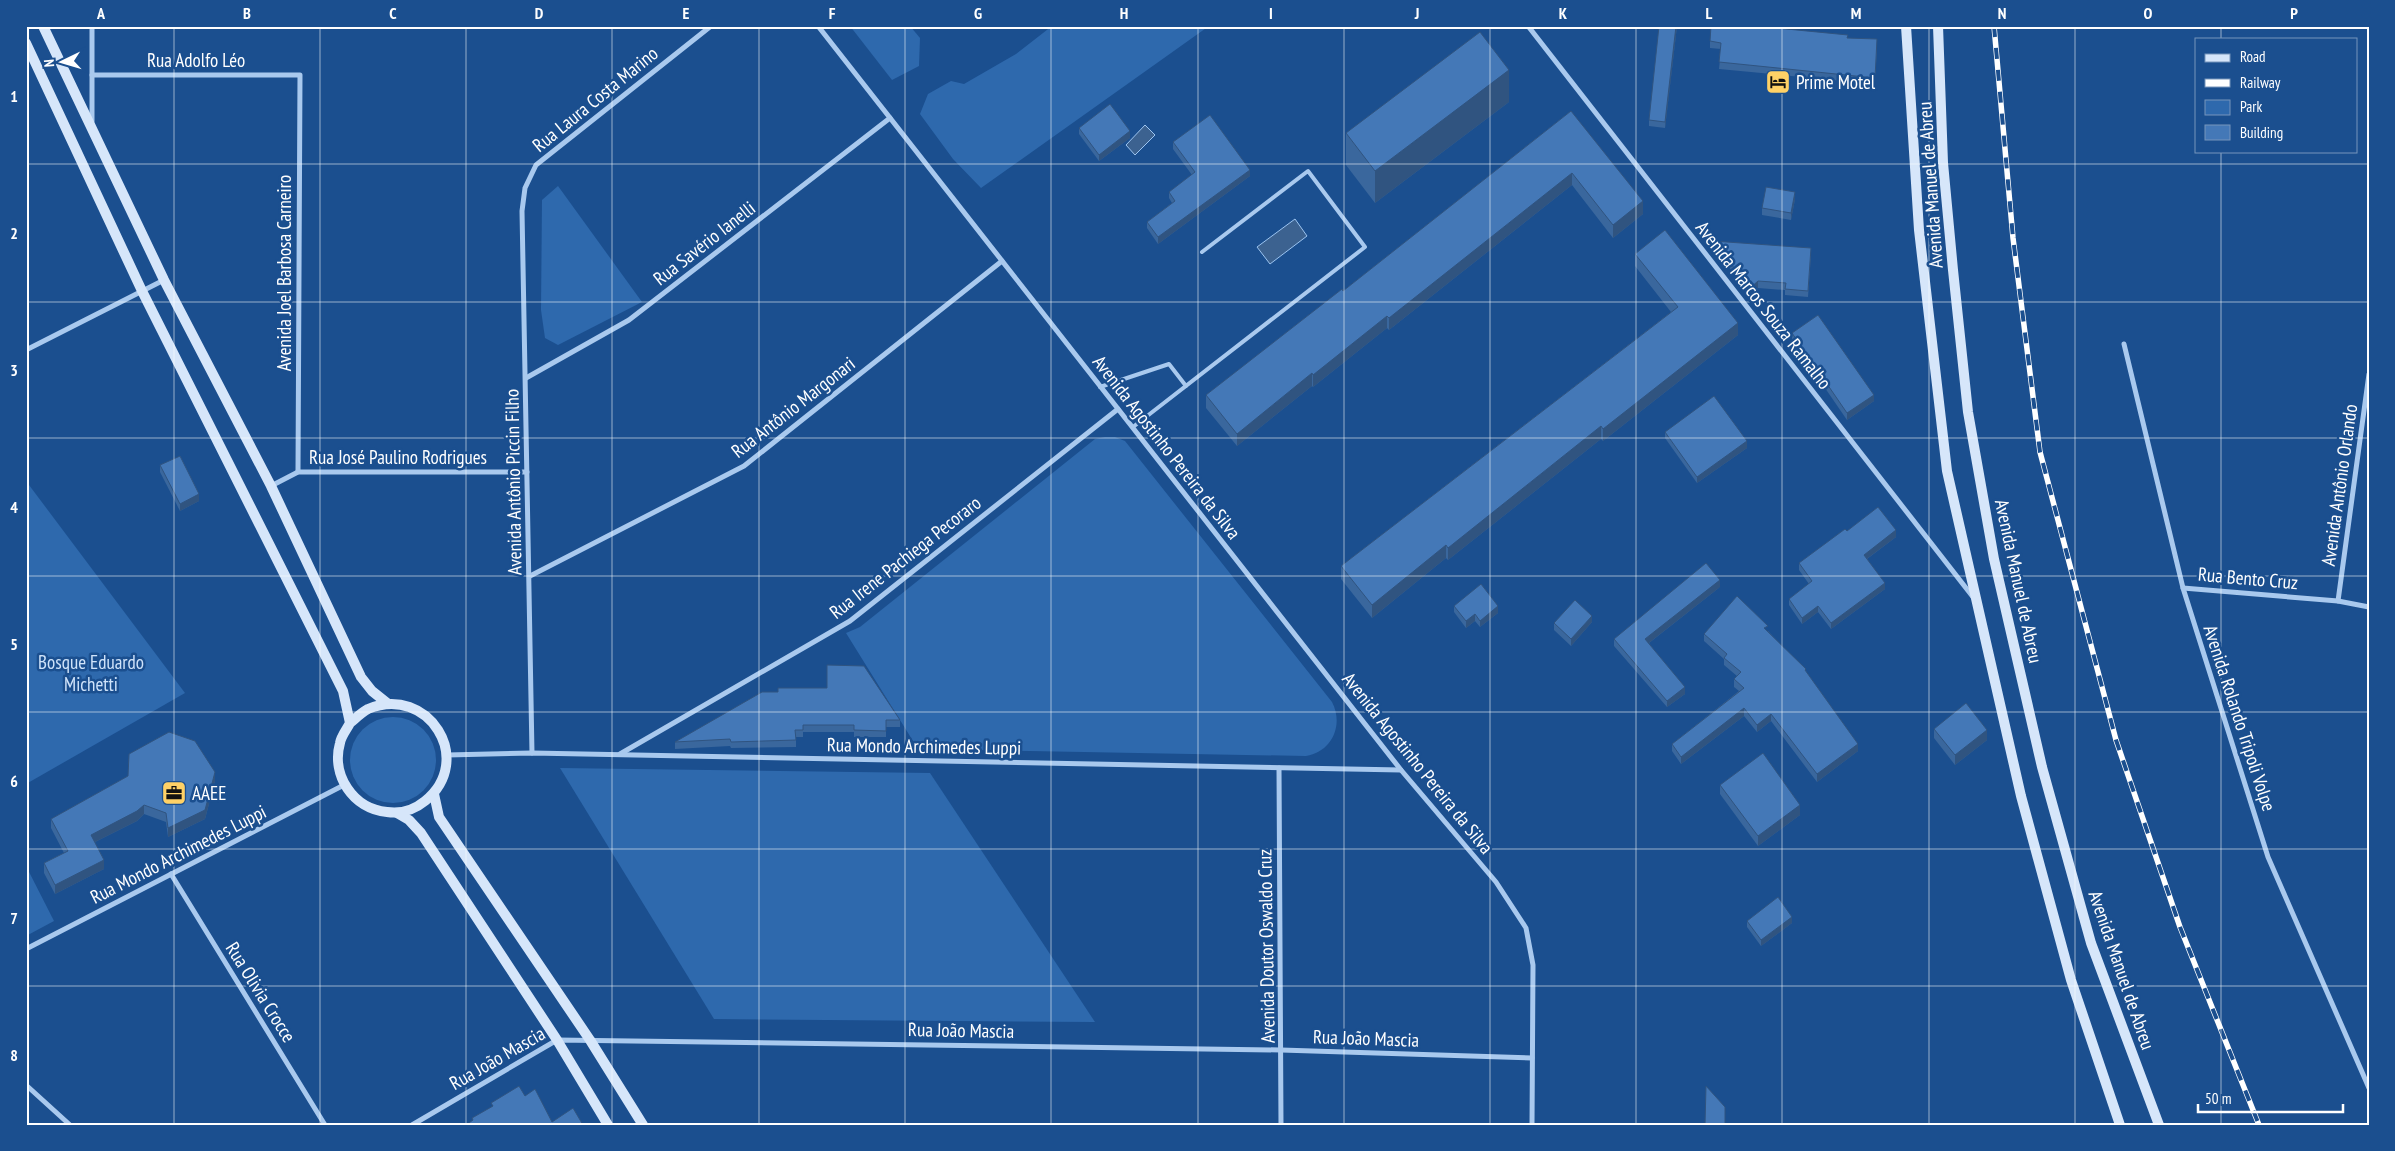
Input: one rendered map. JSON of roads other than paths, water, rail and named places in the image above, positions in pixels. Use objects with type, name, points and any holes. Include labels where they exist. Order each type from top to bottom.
[{"type":"street","points":[[43,26],[164,280],[271,486],[361,677],[372,691],[388,703]]},
{"type":"street","points":[[92,26],[92,127]]},
{"type":"street","name":"Rua Laura Costa Marino","points":[[522,211],[525,188],[536,165],[711,26]]},
{"type":"street","name":"Avenida Agostinho Pereira da Silva","points":[[818,26],[1401,770],[1496,882],[1526,928],[1533,965],[1532,1125]]},
{"type":"street","name":"Avenida Marcos Souza Ramalho","points":[[1528,26],[1976,601]]},
{"type":"street","name":"Avenida Manuel de Abreu","points":[[1906,26],[1919,230],[1947,471],[2021,796],[2071,980],[2120,1125]]},
{"type":"street","name":"Avenida Manuel de Abreu","points":[[1938,26],[1943,163],[1953,270],[1968,412],[1994,559],[2042,767],[2090,944],[2159,1125]]},
{"type":"street","points":[[26,43],[142,291],[343,691],[350,723]]},
{"type":"street","name":"Rua Adolfo Léo","points":[[92,75],[300,75]]},
{"type":"street","name":"Avenida Joel Barbosa Carneiro","points":[[298,472],[300,75]]},
{"type":"street","name":"Rua Savério Ianelli","points":[[526,378],[629,320],[890,118]]},
{"type":"street","name":"Avenida Antônio Piccin Filho","points":[[522,211],[532,753]]},
{"type":"street","name":"Rua Antônio Margonari","points":[[530,576],[744,466],[1002,261]]},
{"type":"street","points":[[26,350],[164,280]]},
{"type":"street","name":"Avenida Rolando Tripoli Volpe","points":[[2124,344],[2183,588],[2268,857],[2369,1088]]},
{"type":"street","name":"Avenida Antônio Orlando","points":[[2338,601],[2369,374]]},
{"type":"street","name":"Rua Irene Pachiega Pecoraro","points":[[620,754],[850,621],[1118,409]]},
{"type":"street","points":[[271,486],[298,472]]},
{"type":"street","name":"Rua José Paulino Rodrigues","points":[[298,472],[527,472]]},
{"type":"street","name":"Rua Bento Cruz","points":[[2183,588],[2338,601],[2369,607]]},
{"type":"street","points":[[388,703],[409,706],[428,716],[441,733],[447,754],[444,775],[434,794],[418,807],[397,813],[376,811],[358,801],[344,785],[338,764],[340,742],[350,723],[367,709],[388,703]]},
{"type":"street","name":"Rua Mondo Archimedes Luppi","points":[[447,754],[620,754],[1401,770]]},
{"type":"street","name":"Avenida Doutor Oswaldo Cruz","points":[[1279,768],[1281,1125]]},
{"type":"street","name":"Rua Mondo Archimedes Luppi","points":[[26,949],[344,785]]},
{"type":"street","points":[[434,794],[440,817],[590,1040],[643,1125]]},
{"type":"street","points":[[397,813],[409,820],[421,833],[557,1040],[608,1125]]},
{"type":"street","name":"Rua Olivia Crocce","points":[[172,874],[325,1125]]},
{"type":"street","name":"Rua João Mascia","points":[[412,1125],[557,1040],[1282,1050],[1532,1058]]},
{"type":"street","points":[[26,1084],[70,1125]]},
{"type":"lane","points":[[1132,427],[1365,247],[1308,171],[1202,252]]},
{"type":"lane","points":[[1100,386],[1169,364],[1186,386]]},
{"type":"railway","points":[[1994,26],[2013,238],[2040,452],[2116,740],[2180,927],[2259,1125]]},
{"type":"place","name":"Prime Motel","points":[[1778,82]]},
{"type":"place","name":"AAEE","points":[[174,793]]},
{"type":"park label","name":"Bosque Eduardo Michetti","points":[[91,673]]}]
